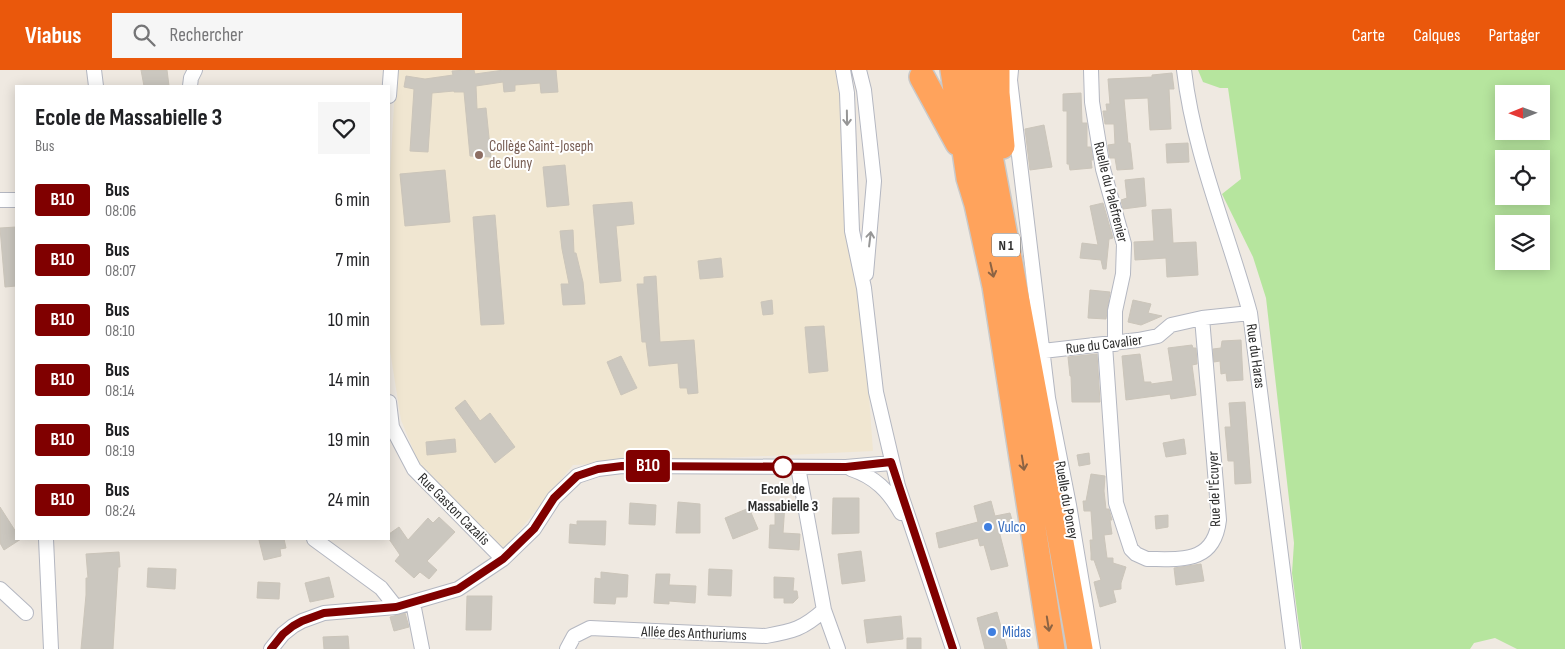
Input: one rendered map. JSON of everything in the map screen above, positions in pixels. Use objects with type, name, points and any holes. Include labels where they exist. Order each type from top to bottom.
[{"type":"highway","name":"N 1","points":[[953,70],[966,158],[995,286],[1052,649]]},
{"type":"highway","name":"N 1","points":[[974,70],[1080,649]]},
{"type":"highway","points":[[985,70],[1041,407],[1039,419]]},
{"type":"highway","points":[[997,70],[997,92],[1004,162],[1003,173]]},
{"type":"highway","points":[[922,77],[966,158]]},
{"type":"street","points":[[94,70],[96,85]]},
{"type":"street","points":[[190,85],[195,70]]},
{"type":"street","points":[[390,85],[391,70]]},
{"type":"street","points":[[843,70],[847,93],[852,231],[864,288],[876,392],[891,462],[953,649]]},
{"type":"street","points":[[859,70],[864,90],[874,181],[864,288]]},
{"type":"street","name":"Ruelle du Poney","points":[[1011,70],[1010,80],[1048,398],[1069,505],[1093,649]]},
{"type":"street","name":"Ruelle du Palefrenier","points":[[1091,70],[1093,111],[1103,169],[1124,244],[1123,274],[1110,344]]},
{"type":"street","name":"Rue du Haras","points":[[1184,70],[1200,151],[1212,196],[1241,277],[1250,313],[1293,649]]},
{"type":"street","points":[[850,173],[855,163],[861,160],[866,160],[873,166]]},
{"type":"street","points":[[850,173],[858,187],[868,186],[874,181]]},
{"type":"street","points":[[0,200],[15,200]]},
{"type":"street","name":"Rue du Cavalier","points":[[1043,351],[1110,344],[1158,336],[1171,325],[1202,318],[1250,313]]},
{"type":"street","name":"Rue de l'Écuyer","points":[[1110,344],[1116,503],[1127,539],[1131,548],[1141,557],[1190,558],[1202,553],[1211,544],[1215,537],[1219,520],[1202,318]]},
{"type":"street","name":"Rue Gaston Cazalis","points":[[390,410],[392,427],[414,468],[503,559]]},
{"type":"street","points":[[271,649],[283,634],[293,626],[310,618],[339,611],[396,607],[458,589],[503,559],[534,529],[554,498],[577,476],[598,469],[622,466],[846,467],[891,462]]},
{"type":"street","points":[[798,467],[824,610],[838,649]]},
{"type":"street","points":[[846,467],[867,474],[894,501],[920,549]]},
{"type":"street","points":[[46,540],[51,649]]},
{"type":"street","points":[[315,540],[381,588],[396,607]]},
{"type":"street","points":[[0,589],[26,612]]},
{"type":"street","points":[[414,603],[422,649]]},
{"type":"street","name":"Allée des Anthuriums","points":[[567,649],[574,636],[590,628],[766,636],[794,631],[813,620],[824,610]]},
{"type":"shaded area","points":[[396,70],[839,70],[847,93],[873,451],[573,465],[503,551],[419,464],[401,420],[390,350],[390,174]]},
{"type":"green space","points":[[1198,70],[1565,70],[1565,649],[1517,649],[1495,638],[1474,643],[1470,649],[1302,649],[1292,573],[1294,543],[1266,298],[1253,257],[1222,194],[1241,179],[1228,88],[1220,88],[1203,82]]},
{"type":"building","points":[[141,70],[167,70],[169,85],[144,85]]},
{"type":"building","points":[[474,70],[475,74],[504,70],[556,70],[558,92],[541,93],[540,83],[515,85],[515,91],[504,92],[503,82],[476,86],[477,109],[486,108],[491,157],[470,156],[464,92],[432,93],[428,152],[410,151],[414,89],[404,87],[406,76],[425,79],[453,75],[452,71]]},
{"type":"building","points":[[1172,73],[1174,89],[1169,89],[1171,129],[1150,130],[1148,98],[1124,99],[1128,143],[1130,143],[1133,169],[1117,170],[1115,158],[1110,158],[1108,145],[1115,144],[1114,124],[1105,124],[1103,111],[1107,111],[1106,104],[1110,104],[1108,79],[1152,77],[1152,75]]},
{"type":"building","points":[[1081,93],[1082,123],[1087,123],[1087,147],[1091,147],[1092,168],[1070,170],[1069,164],[1067,164],[1067,111],[1063,111],[1063,94]]},
{"type":"building","points":[[1044,125],[1052,167],[1030,170],[1025,129]]},
{"type":"building","points":[[1188,143],[1189,162],[1167,163],[1166,144]]},
{"type":"building","points":[[565,165],[569,205],[547,207],[543,167]]},
{"type":"building","points":[[445,170],[450,222],[405,226],[400,174]]},
{"type":"building","points":[[1144,178],[1146,206],[1123,209],[1121,200],[1127,198],[1125,180]]},
{"type":"building","points":[[632,202],[634,224],[616,226],[621,281],[600,283],[593,205]]},
{"type":"building","points":[[1103,203],[1113,238],[1109,239],[1106,269],[1103,269],[1101,260],[1080,258],[1082,243],[1098,245],[1090,206]]},
{"type":"building","points":[[1171,209],[1173,243],[1196,242],[1198,275],[1167,277],[1166,258],[1135,260],[1134,242],[1154,241],[1152,210]]},
{"type":"building","points":[[495,215],[504,324],[481,325],[473,217]]},
{"type":"building","points":[[15,227],[15,286],[5,287],[0,228]]},
{"type":"building","points":[[573,230],[574,253],[576,253],[583,282],[585,304],[563,305],[561,284],[569,284],[560,231]]},
{"type":"building","points":[[721,258],[723,277],[700,279],[698,261]]},
{"type":"building","points":[[656,276],[660,342],[694,340],[698,393],[688,394],[687,388],[680,388],[678,363],[649,366],[646,342],[642,342],[637,284],[644,284],[644,277]]},
{"type":"building","points":[[1090,290],[1110,292],[1106,319],[1088,318]]},
{"type":"building","points":[[772,300],[773,314],[763,315],[761,302]]},
{"type":"building","points":[[1133,300],[1151,304],[1148,313],[1162,316],[1141,325],[1128,322]]},
{"type":"building","points":[[824,326],[828,371],[809,373],[805,327]]},
{"type":"building","points":[[1241,340],[1243,380],[1227,381],[1226,373],[1221,374],[1220,361],[1214,362],[1213,349],[1221,348],[1222,341]]},
{"type":"building","points":[[1192,345],[1193,348],[1196,348],[1197,364],[1192,365],[1196,395],[1171,399],[1170,394],[1126,400],[1122,356],[1140,354],[1144,382],[1151,382],[1151,384],[1173,381],[1168,348]]},
{"type":"building","points":[[1097,354],[1100,402],[1072,402],[1068,357]]},
{"type":"building","points":[[621,356],[637,388],[621,395],[607,362]]},
{"type":"building","points":[[465,400],[480,421],[490,413],[515,447],[495,463],[455,408]]},
{"type":"building","points":[[1245,402],[1251,483],[1235,484],[1234,461],[1228,461],[1225,427],[1231,427],[1229,403]]},
{"type":"building","points":[[455,439],[456,452],[427,455],[426,442]]},
{"type":"building","points":[[1184,439],[1186,454],[1166,457],[1163,443]]},
{"type":"building","points":[[1089,453],[1090,464],[1079,466],[1077,455]]},
{"type":"building","points":[[1091,474],[1105,476],[1106,509],[1109,509],[1112,520],[1110,520],[1112,534],[1104,535],[1107,558],[1113,558],[1113,563],[1126,567],[1121,589],[1113,590],[1116,602],[1100,607],[1094,582],[1101,580],[1094,560],[1091,560],[1090,540],[1093,540],[1091,511],[1084,511],[1083,501],[1086,501]]},
{"type":"building","points":[[833,498],[859,498],[859,533],[832,534]]},
{"type":"building","points":[[991,501],[995,516],[1010,513],[1014,527],[999,531],[1008,566],[991,570],[984,545],[980,546],[978,538],[939,548],[936,533],[978,522],[974,506]]},
{"type":"building","points":[[678,502],[700,504],[700,533],[676,533]]},
{"type":"building","points":[[630,503],[656,505],[655,525],[629,524]]},
{"type":"building","points":[[775,504],[785,504],[783,533],[800,534],[799,550],[769,548],[770,525],[775,525]]},
{"type":"building","points":[[0,507],[15,530],[15,540],[19,540],[4,550],[0,543]]},
{"type":"building","points":[[749,508],[758,529],[733,539],[725,518]]},
{"type":"building","points":[[1168,515],[1168,527],[1156,529],[1155,516]]},
{"type":"building","points":[[439,517],[455,532],[427,561],[437,570],[429,579],[420,572],[414,578],[395,561],[400,555],[390,540],[390,533],[399,527],[408,540],[428,518],[433,523]]},
{"type":"building","points":[[577,521],[606,521],[605,545],[569,543],[570,524],[577,525]]},
{"type":"building","points":[[259,540],[284,540],[286,548],[280,549],[281,556],[264,560]]},
{"type":"building","points":[[861,551],[865,581],[842,584],[838,554]]},
{"type":"building","points":[[119,552],[120,567],[118,567],[113,649],[81,649],[86,578],[88,578],[86,554]]},
{"type":"building","points":[[1201,564],[1204,581],[1176,585],[1174,568]]},
{"type":"building","points":[[148,568],[176,569],[175,589],[147,587]]},
{"type":"building","points":[[709,569],[732,570],[731,596],[708,595]]},
{"type":"building","points":[[601,572],[628,575],[627,597],[616,597],[615,604],[594,603],[595,578],[601,579]]},
{"type":"building","points":[[656,574],[670,574],[669,585],[696,586],[695,603],[669,601],[669,604],[654,603]]},
{"type":"building","points":[[329,577],[334,597],[310,602],[305,583]]},
{"type":"building","points":[[774,577],[794,578],[793,591],[797,591],[798,598],[793,603],[784,603],[784,598],[774,598]]},
{"type":"building","points":[[258,582],[280,583],[279,599],[257,598]]},
{"type":"building","points":[[467,596],[492,596],[491,630],[466,630]]},
{"type":"building","name":"Midas","points":[[997,612],[1007,649],[985,649],[977,618]]},
{"type":"building","points":[[405,613],[409,627],[394,631],[390,617]]},
{"type":"building","points":[[901,616],[903,639],[867,643],[864,620]]},
{"type":"building","points":[[348,636],[349,649],[324,649],[323,637]]},
{"type":"building","points":[[907,638],[921,638],[921,649],[907,649]]},
{"type":"bus line","name":"B10","points":[[271,649],[283,634],[293,626],[324,613],[396,607],[458,589],[503,559],[534,529],[554,498],[577,476],[598,469],[622,466],[846,467],[891,462],[953,649]]},
{"type":"place","name":"Collège Saint-Joseph de Cluny","points":[[479,155]]},
{"type":"place","name":"Ecole de Massabielle 3","points":[[783,467]]},
{"type":"place","name":"Vulco","points":[[988,527]]},
{"type":"place","name":"Midas","points":[[992,632]]}]
